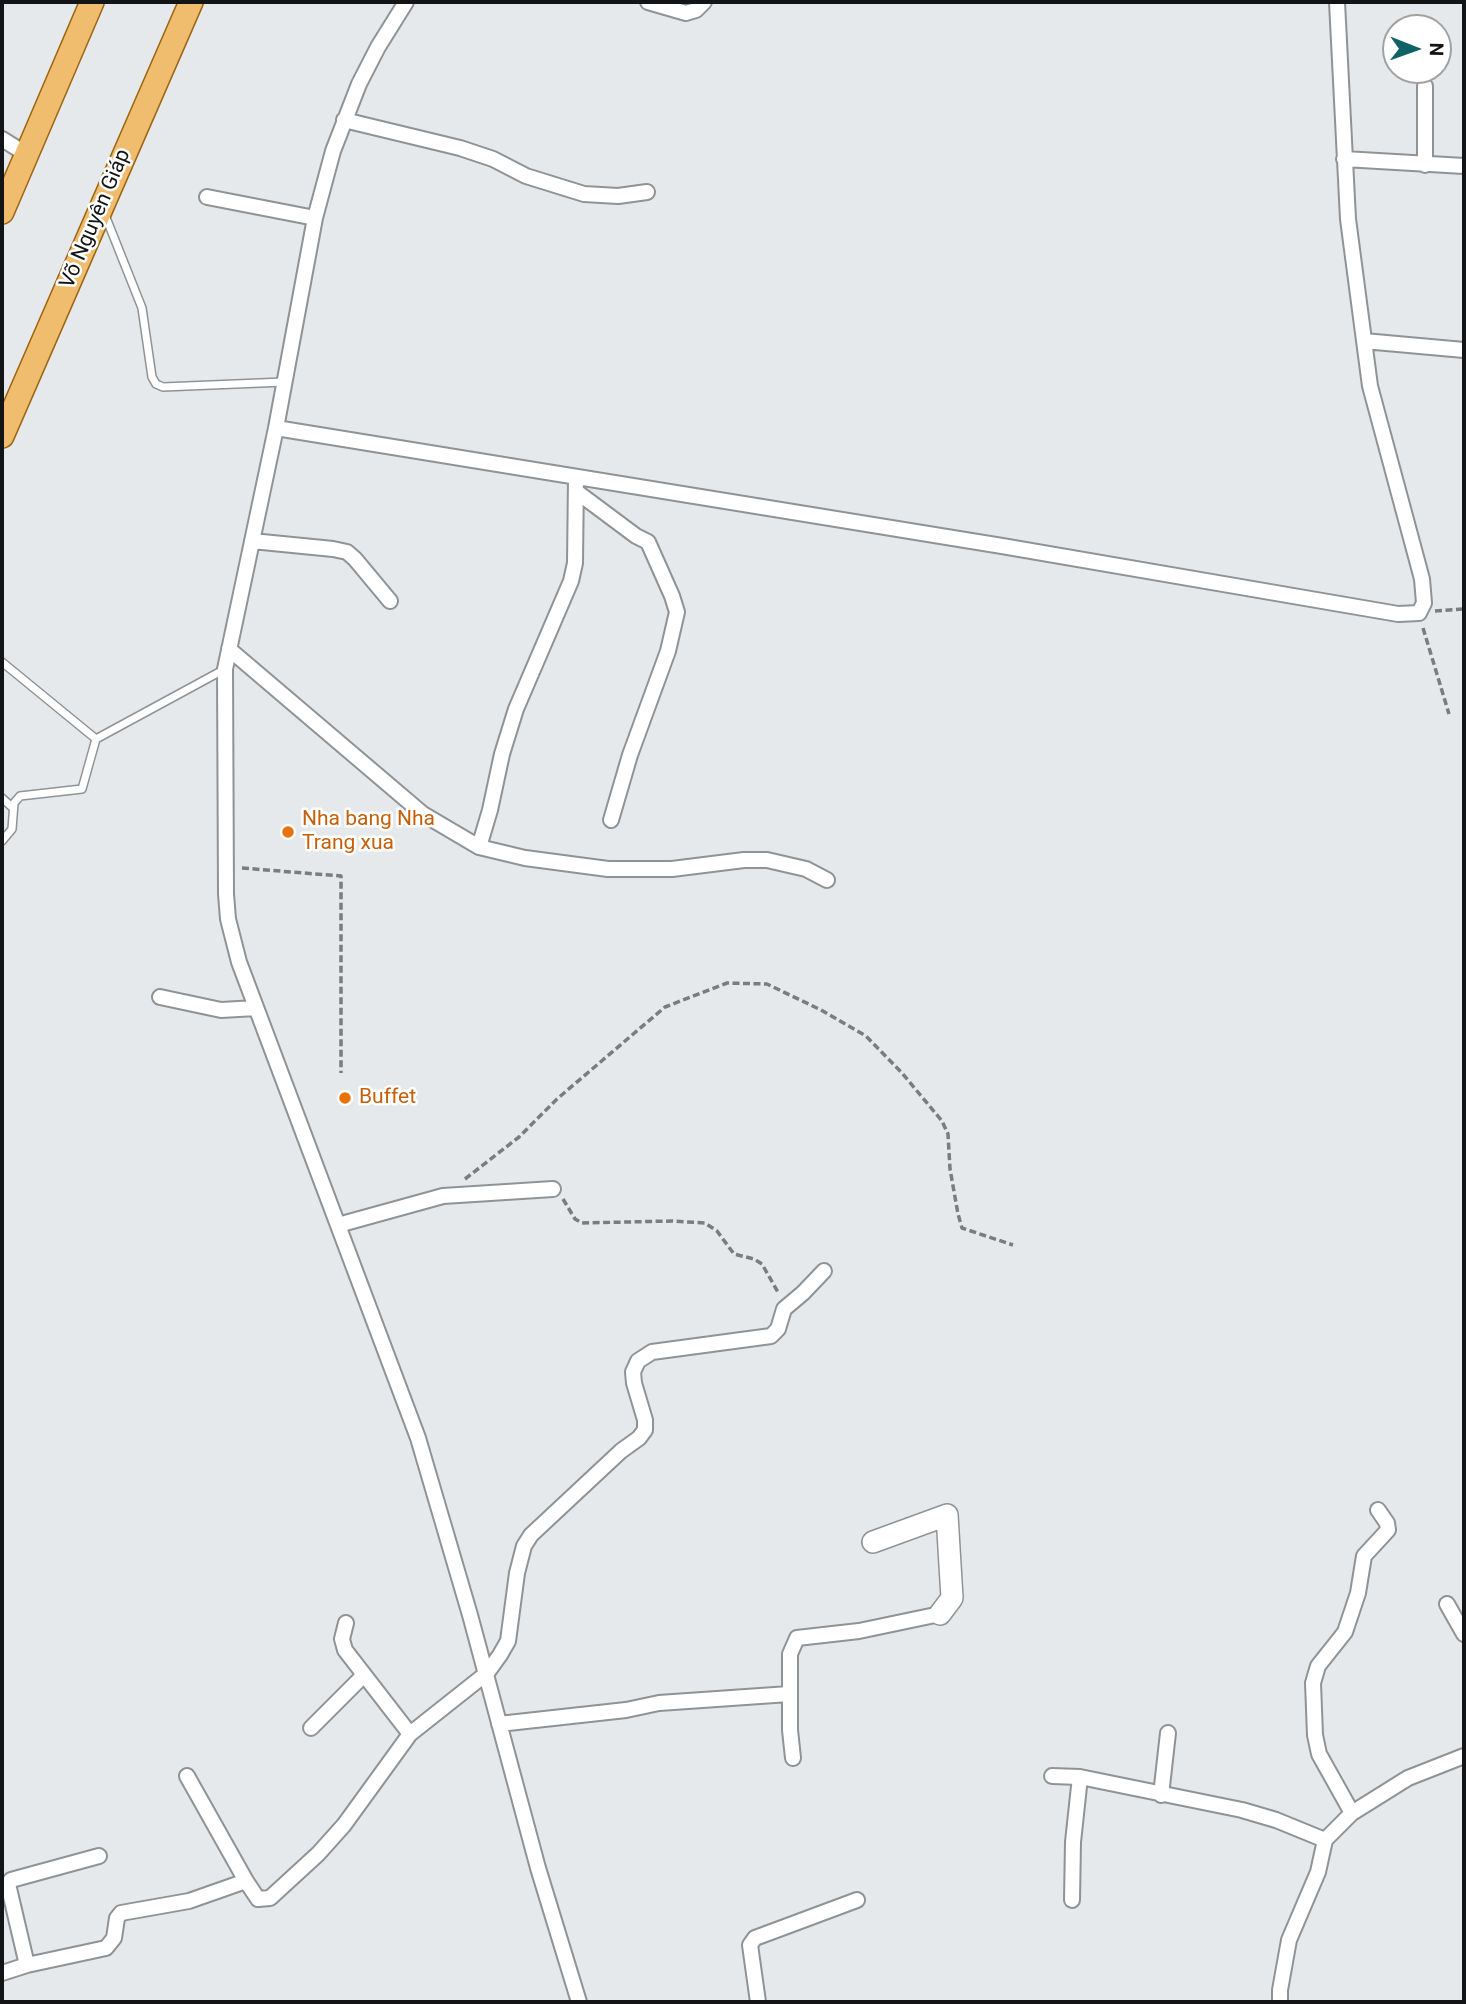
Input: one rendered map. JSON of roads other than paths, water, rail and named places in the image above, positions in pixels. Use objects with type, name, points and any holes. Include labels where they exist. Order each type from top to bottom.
[{"type":"main road","points":[[2,212],[92,2]]},
{"type":"main road","name":"Võ Nguyên Giáp","points":[[2,436],[191,2]]},
{"type":"main road","points":[[873,1542],[947,1515],[952,1598],[940,1614]]},
{"type":"street","points":[[406,2],[359,84],[344,120],[315,218],[276,428],[225,669],[226,894],[230,930],[239,962],[418,1438],[486,1673],[538,1868],[579,2002]]},
{"type":"street","points":[[648,2],[686,13],[695,10],[704,2]]},
{"type":"street","points":[[276,428],[577,485],[1002,546],[1398,614],[1419,613],[1424,603],[1422,579],[1370,386],[1348,219],[1337,2]]},
{"type":"street","points":[[1425,86],[1425,165]]},
{"type":"street","points":[[344,120],[460,148],[493,159],[526,176],[575,192],[618,196],[647,192]]},
{"type":"street","points":[[2,139],[26,154]]},
{"type":"street","points":[[1344,159],[1464,166]]},
{"type":"street","points":[[207,197],[315,218]]},
{"type":"street","points":[[1364,341],[1464,350]]},
{"type":"street","points":[[577,485],[636,536],[648,542],[677,612],[668,650],[630,755],[611,820]]},
{"type":"street","points":[[479,847],[516,709],[571,581],[575,563],[577,485]]},
{"type":"street","points":[[252,541],[334,548],[347,552],[390,601]]},
{"type":"street","points":[[229,649],[423,814],[479,847],[525,858],[608,869],[672,869],[733,861],[767,860],[806,869],[827,880]]},
{"type":"street","points":[[160,997],[221,1010],[257,1008]]},
{"type":"street","points":[[338,1225],[443,1196],[553,1189]]},
{"type":"street","points":[[187,1776],[258,1899],[270,1898],[318,1854],[344,1825],[410,1734],[486,1673],[508,1642],[517,1573],[524,1546],[531,1535],[645,1430],[645,1420],[634,1383],[633,1372],[638,1361],[652,1352],[771,1336],[778,1329],[784,1309],[824,1271]]},
{"type":"street","points":[[1352,1813],[1319,1754],[1312,1684],[1318,1666],[1345,1632],[1358,1593],[1364,1556],[1388,1530],[1387,1523],[1378,1510]]},
{"type":"street","points":[[1447,1604],[1464,1634]]},
{"type":"street","points":[[793,1758],[790,1730],[790,1654],[797,1637],[859,1630],[940,1614]]},
{"type":"street","points":[[346,1623],[342,1645],[410,1734]]},
{"type":"street","points":[[311,1728],[364,1675]]},
{"type":"street","points":[[499,1724],[626,1710],[659,1703],[789,1694]]},
{"type":"street","points":[[1161,1795],[1168,1733]]},
{"type":"street","points":[[1280,2002],[1289,1940],[1318,1872],[1325,1840],[1352,1813],[1408,1778],[1464,1756]]},
{"type":"street","points":[[1052,1776],[1080,1777],[1242,1810],[1276,1820],[1325,1840]]},
{"type":"street","points":[[1072,1900],[1073,1842],[1080,1777]]},
{"type":"street","points":[[27,1965],[8,1884],[11,1880],[99,1856]]},
{"type":"street","points":[[2,1973],[106,1948],[114,1938],[117,1918],[121,1913],[189,1901],[246,1881]]},
{"type":"street","points":[[758,2002],[750,1945],[755,1938],[857,1900]]},
{"type":"lane","points":[[101,207],[142,308],[152,377],[156,384],[163,387],[284,382]]},
{"type":"lane","points":[[2,662],[96,739]]},
{"type":"lane","points":[[2,841],[12,829],[14,803],[20,796],[82,789],[96,739],[225,669]]},
{"type":"lane","points":[[2,798],[13,808]]},
{"type":"place","name":"Nha bang Nha Trang xua","points":[[288,832]]},
{"type":"place","name":"Buffet","points":[[345,1098]]}]
